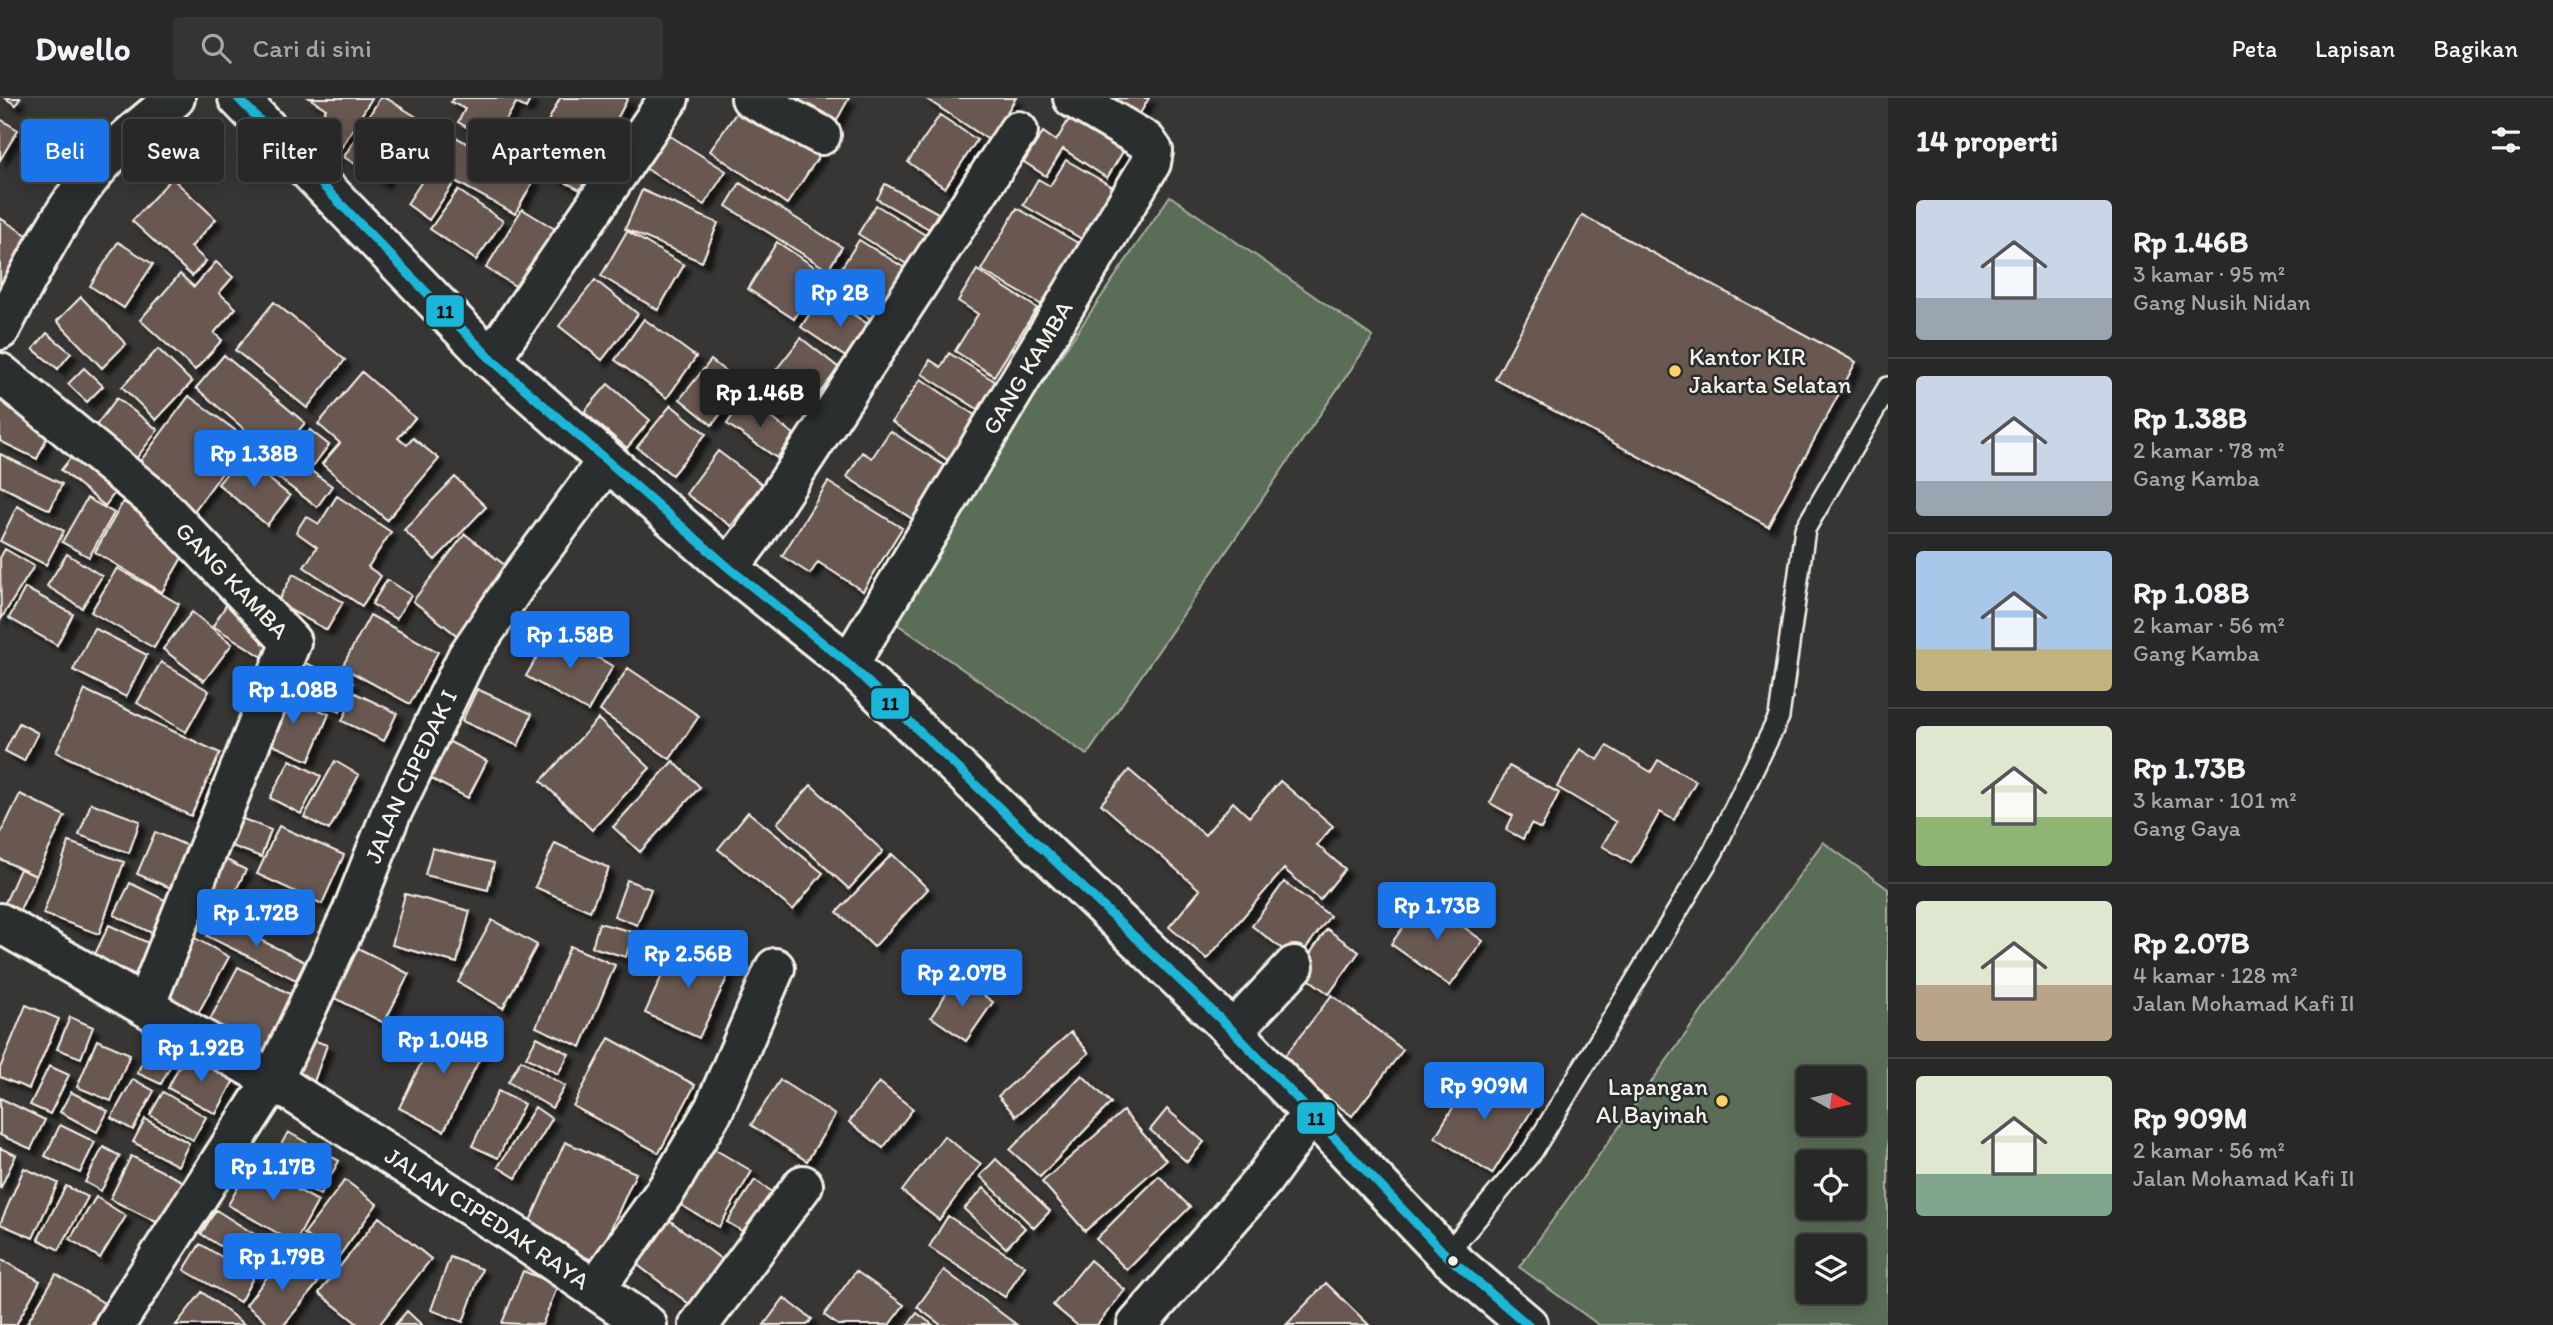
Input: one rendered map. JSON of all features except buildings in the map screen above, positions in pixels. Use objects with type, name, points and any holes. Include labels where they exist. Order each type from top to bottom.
[{"type":"street","points":[[238,98],[600,469],[849,664],[1233,1031],[1306,1122],[1446,1255],[1528,1325]]},
{"type":"street","points":[[751,98],[821,135]]},
{"type":"street","name":"GANG KAMBA","points":[[849,664],[1151,163],[1153,151],[1146,141],[1073,98]]},
{"type":"street","points":[[491,359],[657,102]]},
{"type":"street","points":[[0,330],[25,282],[72,204],[105,159],[166,106]]},
{"type":"street","points":[[729,568],[753,536],[1018,131]]},
{"type":"street","name":"GANG KAMBA","points":[[0,373],[154,499],[291,642],[145,1006]]},
{"type":"street","name":"JALAN CIPEDAK I","points":[[116,1325],[273,1080],[352,912],[390,816],[461,667],[539,552],[600,469]]},
{"type":"street","name":"JALAN CIPEDAK RAYA","points":[[0,923],[273,1080],[516,1235],[646,1325]]},
{"type":"street","points":[[1233,1031],[1294,966]]},
{"type":"street","points":[[595,1289],[667,1189],[714,1109],[775,968]]},
{"type":"street","points":[[1137,1325],[1263,1180],[1306,1122]]},
{"type":"street","points":[[699,1325],[803,1185]]},
{"type":"lane","points":[[1446,1255],[1532,1152],[1713,852],[1779,717],[1805,529],[1888,387]]},
{"type":"green space","points":[[1170,196],[1373,337],[1087,755],[884,615]]},
{"type":"green space","name":"Lapangan Al Bayinah","points":[[1823,842],[1888,889],[1888,1319],[1884,1325],[1599,1325],[1519,1267]]},
{"type":"transit line","name":"11","points":[[238,98],[491,359],[729,568],[849,664],[1233,1031],[1446,1255],[1528,1325]]},
{"type":"place","name":"Kantor KIR Jakarta Selatan","points":[[1675,371]]},
{"type":"place","name":"Lapangan Al Bayinah","points":[[1722,1101]]}]
